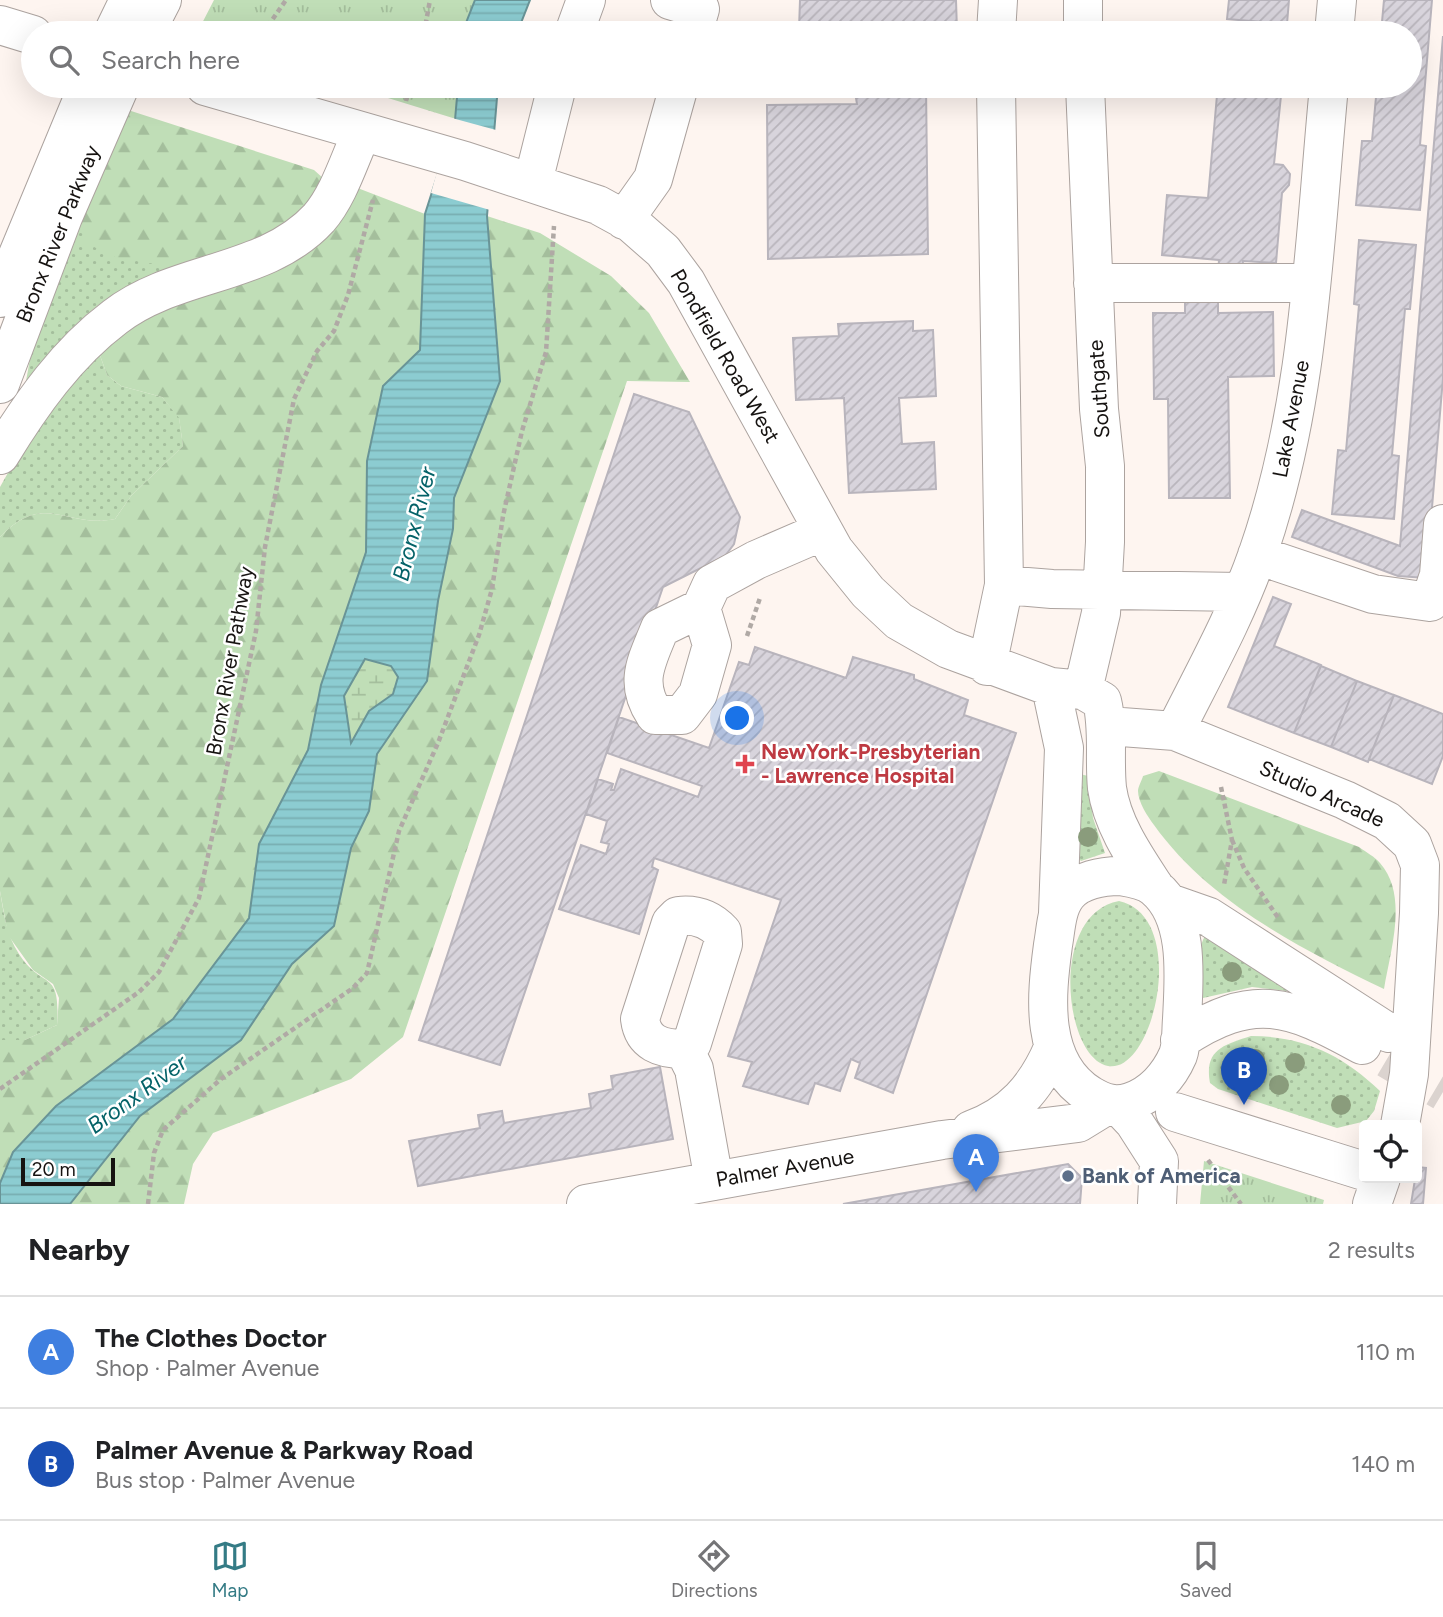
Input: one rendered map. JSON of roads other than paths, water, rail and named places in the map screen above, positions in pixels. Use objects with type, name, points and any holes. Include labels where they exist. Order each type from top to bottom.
[{"type":"main road","points":[[119,21],[130,0]]},
{"type":"main road","points":[[151,21],[162,0]]},
{"type":"main road","points":[[578,21],[586,0]]},
{"type":"main road","points":[[997,21],[998,0]]},
{"type":"main road","points":[[1083,0],[1083,21]]},
{"type":"main road","points":[[1335,21],[1337,0]]},
{"type":"main road","points":[[0,25],[21,31]]},
{"type":"main road","name":"Bronx River Parkway","points":[[0,298],[83,98]]},
{"type":"main road","name":"Bronx River Parkway","points":[[0,384],[63,217],[115,98]]},
{"type":"main road","name":"Pondfield Road West","points":[[246,98],[441,154],[598,205],[624,220],[663,251],[686,282],[834,550],[868,592],[899,621],[948,649],[987,666],[1067,688],[1102,701],[1108,726],[1107,790],[1116,821],[1161,895]]},
{"type":"main road","points":[[533,182],[554,98]]},
{"type":"main road","points":[[624,220],[653,179],[676,98]]},
{"type":"main road","points":[[987,666],[1004,585],[996,98]]},
{"type":"main road","name":"Southgate","points":[[1067,688],[1090,670],[1103,591],[1105,466],[1099,409],[1085,98]]},
{"type":"main road","name":"Lake Avenue","points":[[1175,731],[1257,555],[1275,499],[1304,360],[1328,98]]},
{"type":"main road","points":[[0,455],[61,369],[116,316],[165,290],[276,250],[308,229],[329,202],[362,132]]},
{"type":"main road","points":[[1093,283],[1311,283]]},
{"type":"main road","points":[[1257,555],[1373,594],[1430,602],[1438,575],[1443,524]]},
{"type":"main road","points":[[679,612],[712,584],[756,560],[823,531]]},
{"type":"main road","points":[[1004,585],[1103,591],[1241,592]]},
{"type":"main road","points":[[1067,688],[1058,914],[1048,993],[1053,1048],[1069,1077],[1082,1090],[1114,1105],[1134,1122],[1159,1161],[1157,1204]]},
{"type":"main road","name":"Studio Arcade","points":[[1108,726],[1175,731],[1345,800],[1387,821],[1412,844],[1420,865],[1396,1039],[1400,1120]]},
{"type":"main road","points":[[1058,914],[1067,895],[1082,884],[1101,877],[1121,876],[1209,916],[1396,1039]]},
{"type":"main road","points":[[1159,1161],[1168,1151],[1175,1112],[1180,1047],[1181,945],[1161,895]]},
{"type":"main road","points":[[1114,1105],[1134,1101],[1152,1090],[1167,1076],[1180,1047],[1207,1022],[1234,1012],[1290,1010],[1318,1021],[1396,1039]]},
{"type":"main road","name":"Palmer Avenue","points":[[943,1140],[1004,1115],[1032,1087],[1053,1048]]},
{"type":"main road","points":[[684,1049],[694,1069],[714,1181]]},
{"type":"main road","name":"Palmer Avenue","points":[[586,1204],[943,1140],[1078,1123],[1114,1105]]},
{"type":"main road","points":[[1175,1112],[1359,1169]]},
{"type":"main road","points":[[1372,1204],[1379,1183]]},
{"type":"water","points":[[475,0],[530,0],[522,21],[467,21]]},
{"type":"water","name":"Bronx River","points":[[457,98],[497,98],[487,216],[500,381],[454,498],[453,529],[438,601],[427,681],[377,754],[369,811],[351,848],[334,926],[292,964],[241,1040],[140,1116],[70,1204],[0,1204],[0,1183],[13,1152],[56,1106],[173,1019],[249,918],[259,844],[308,750],[321,685],[366,552],[367,461],[383,386],[420,350],[425,214],[455,120]],"holes":[[[365,659],[391,666],[398,677],[393,694],[369,711],[351,743],[344,696]]]},
{"type":"tunnel","points":[[1387,1059],[1443,1092]]},
{"type":"place","name":"NewYork-Presbyterian - Lawrence Hospital","points":[[745,764]]},
{"type":"place","name":"Palmer Avenue & Parkway Road","points":[[1244,1105]]},
{"type":"place","name":"Bank of America","points":[[1068,1176]]},
{"type":"place","name":"The Clothes Doctor","points":[[976,1192]]}]
